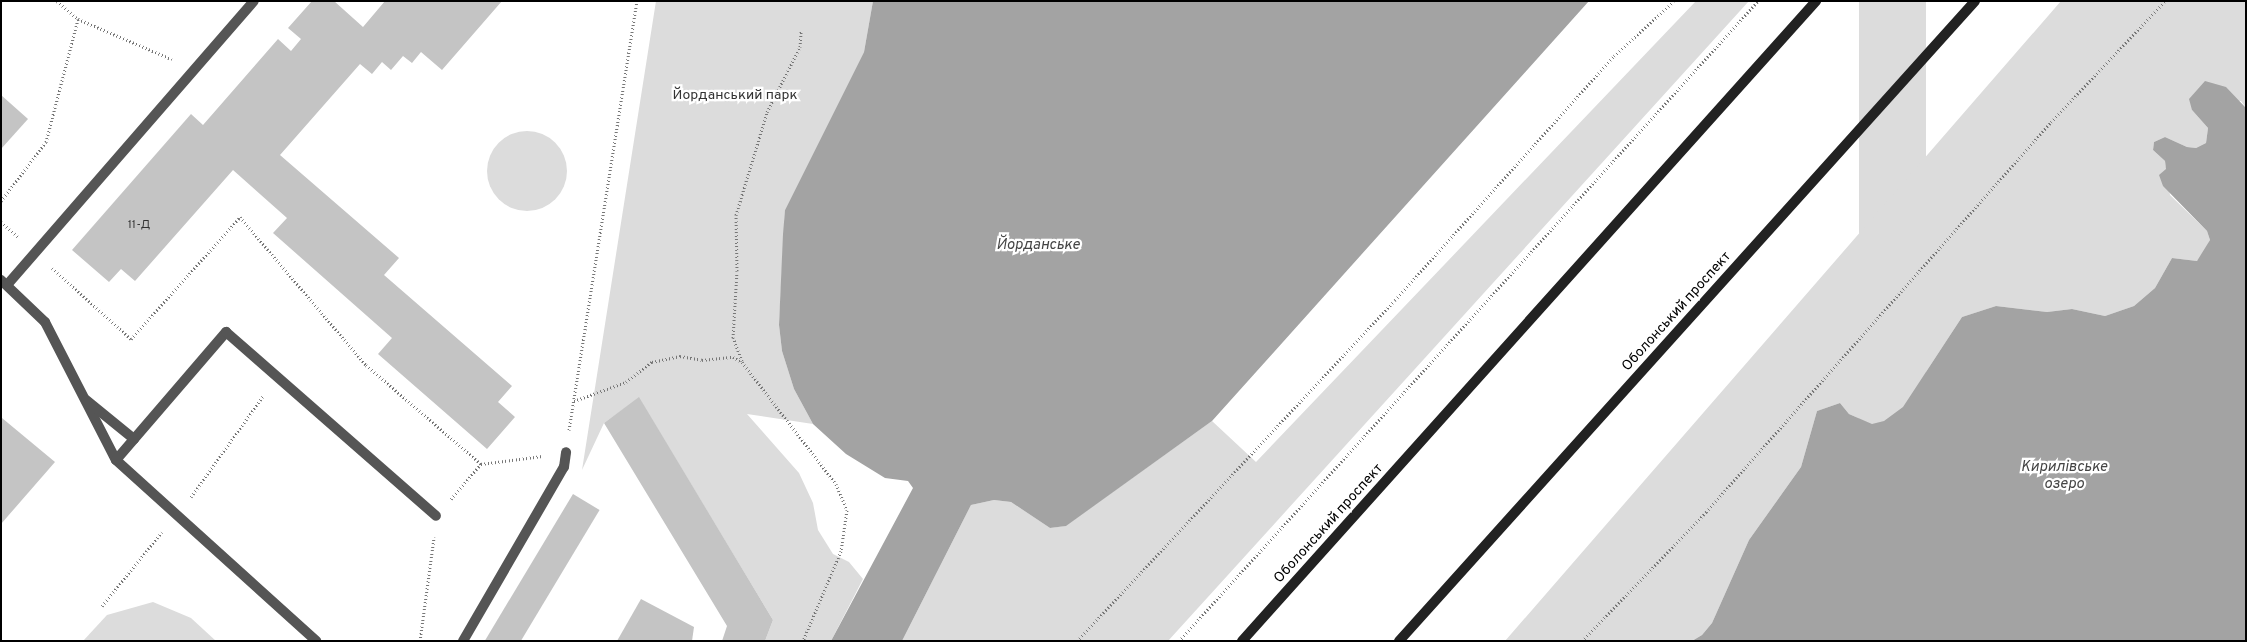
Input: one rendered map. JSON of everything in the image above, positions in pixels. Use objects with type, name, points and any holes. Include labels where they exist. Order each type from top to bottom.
[{"type":"main road","name":"Оболонський проспект","points":[[1242,641],[1816,1]]},
{"type":"main road","name":"Оболонський проспект","points":[[1399,641],[1975,1]]},
{"type":"lane","points":[[254,1],[4,282],[45,322],[116,460],[316,641]]},
{"type":"lane","points":[[116,460],[226,332],[436,516]]},
{"type":"lane","points":[[84,398],[134,439]]},
{"type":"lane","points":[[463,641],[564,467],[566,452]]},
{"type":"path","points":[[57,1],[78,19],[195,68]]},
{"type":"path","points":[[420,641],[436,516],[481,464],[566,452],[637,1]]},
{"type":"path","points":[[1077,641],[1395,300],[1614,56],[1674,1]]},
{"type":"path","points":[[1179,641],[1758,1]]},
{"type":"path","points":[[1582,641],[1706,512],[2051,122],[2165,1]]},
{"type":"path","points":[[1,201],[46,142],[78,19]]},
{"type":"path","points":[[801,31],[800,47],[767,112],[736,215],[737,271],[733,338],[742,362],[836,484],[847,510],[840,552],[803,641]]},
{"type":"path","points":[[74,287],[131,339],[240,218],[366,365],[481,464]]},
{"type":"path","points":[[574,401],[626,382],[652,362],[680,356],[702,360],[733,357],[742,362]]},
{"type":"path","points":[[186,504],[276,377]]},
{"type":"path","points":[[102,606],[165,528]]},
{"type":"green space","name":"Йорданський парк","points":[[656,1],[873,1],[864,52],[785,210],[779,325],[782,351],[794,389],[813,424],[747,414],[799,473],[813,503],[818,530],[833,554],[849,562],[863,579],[831,641],[765,641],[773,620],[639,398],[604,423],[582,470]]},
{"type":"green space","points":[[1696,1],[1749,1],[1168,641],[902,641],[971,505],[994,500],[1011,502],[1050,528],[1065,526],[1212,421],[1256,462]]},
{"type":"green space","points":[[1859,1],[1926,1],[1926,641],[1859,641]]},
{"type":"green space","points":[[2061,1],[2246,1],[2246,108],[2241,101],[2192,110],[2208,128],[2206,143],[2196,148],[2187,147],[2165,137],[2154,142],[2153,150],[2165,161],[2170,195],[2207,231],[2210,240],[2204,253],[2197,261],[2172,258],[2155,288],[2134,306],[2105,316],[2072,309],[2047,312],[1996,306],[1962,317],[1903,407],[1884,421],[1872,424],[1849,414],[1840,403],[1817,411],[1801,467],[1749,540],[1712,623],[1702,635],[1692,641],[1505,641]]},
{"type":"green space","points":[[527,131],[542,134],[555,143],[564,156],[567,171],[564,186],[555,199],[542,208],[527,211],[512,208],[499,199],[490,186],[487,171],[490,156],[499,143],[512,134]]},
{"type":"green space","points":[[153,602],[191,618],[216,641],[83,641],[107,615]]},
{"type":"water","name":"Йорданське","points":[[873,1],[1589,1],[1212,421],[1066,526],[1050,528],[1011,502],[994,500],[971,505],[902,641],[831,641],[913,488],[908,481],[885,478],[846,454],[813,424],[794,389],[782,351],[779,325],[783,234],[785,210],[864,52]]},
{"type":"water","name":"Кирилівське озеро","points":[[2205,81],[2226,87],[2246,108],[2246,641],[1692,641],[1702,635],[1712,623],[1749,540],[1801,467],[1817,411],[1840,403],[1849,414],[1872,424],[1884,421],[1903,407],[1962,317],[1996,306],[2047,312],[2072,309],[2105,316],[2134,306],[2155,288],[2172,258],[2197,261],[2210,240],[2207,231],[2163,186],[2159,175],[2166,169],[2165,161],[2153,150],[2154,142],[2165,137],[2187,147],[2196,148],[2206,143],[2208,128],[2192,110],[2189,99]]},
{"type":"building","points":[[312,1],[334,1],[363,27],[385,1],[502,1],[442,70],[421,52],[412,63],[403,56],[391,70],[382,62],[372,74],[360,64],[280,155],[399,258],[384,275],[512,386],[498,402],[515,417],[487,449],[378,354],[392,338],[273,233],[287,218],[233,170],[135,281],[121,269],[109,282],[72,250],[191,114],[203,125],[278,39],[291,51],[301,39],[288,28]]},
{"type":"building","points":[[1,95],[28,119],[1,149]]},
{"type":"building","points":[[639,397],[773,620],[765,641],[722,641],[727,626],[604,423]]},
{"type":"building","points":[[1,419],[55,462],[1,524]]},
{"type":"building","points":[[573,494],[600,510],[521,641],[485,641]]},
{"type":"building","points":[[641,599],[694,627],[692,641],[617,641]]}]
